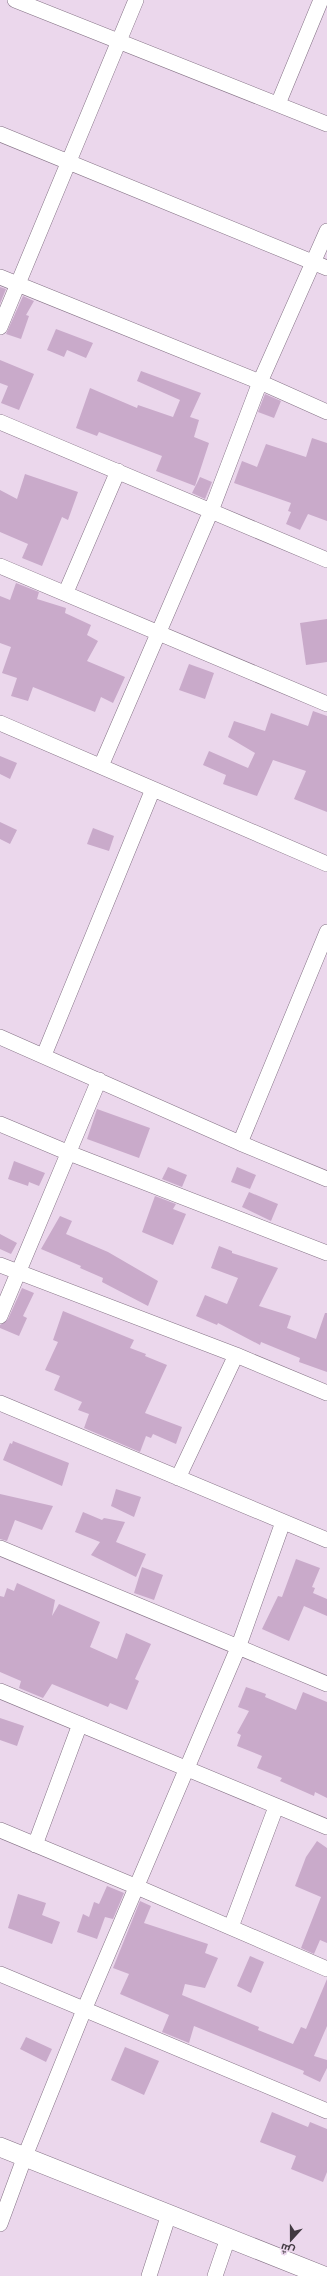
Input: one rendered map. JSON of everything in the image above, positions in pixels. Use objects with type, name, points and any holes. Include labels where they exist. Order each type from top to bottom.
[{"type":"street","points":[[15,0],[327,124]]},
{"type":"street","points":[[0,327],[136,0]]},
{"type":"street","points":[[278,104],[321,0]]},
{"type":"street","points":[[0,134],[320,266]]},
{"type":"street","points":[[101,766],[211,511],[260,382],[320,266],[327,230]]},
{"type":"street","points":[[0,277],[260,382],[327,412]]},
{"type":"street","points":[[0,422],[327,560]]},
{"type":"street","points":[[66,592],[118,472]]},
{"type":"street","points":[[0,566],[66,592],[327,704]]},
{"type":"street","points":[[0,723],[327,864]]},
{"type":"street","points":[[44,1055],[153,789]]},
{"type":"street","points":[[240,1144],[327,932]]},
{"type":"street","points":[[0,1037],[44,1055],[240,1144],[327,1179]]},
{"type":"street","points":[[0,1316],[69,1153],[98,1080]]},
{"type":"street","points":[[0,1124],[69,1153],[327,1253]]},
{"type":"street","points":[[0,1265],[236,1355],[327,1393]]},
{"type":"street","points":[[178,1478],[236,1355]]},
{"type":"street","points":[[0,1403],[327,1540]]},
{"type":"street","points":[[0,2224],[25,2156],[84,2010],[238,1648],[283,1522]]},
{"type":"street","points":[[0,1548],[327,1684]]},
{"type":"street","points":[[0,1691],[187,1768],[327,1828]]},
{"type":"street","points":[[35,1845],[80,1724]]},
{"type":"street","points":[[231,1927],[276,1807]]},
{"type":"street","points":[[0,1830],[137,1886],[327,1969]]},
{"type":"street","points":[[0,1974],[327,2111]]},
{"type":"street","points":[[0,2147],[324,2276]]},
{"type":"street","points":[[149,2276],[169,2214]]},
{"type":"street","points":[[215,2276],[228,2238]]},
{"type":"building","points":[[0,287],[6,289],[0,304]]},
{"type":"building","points":[[23,296],[34,301],[26,315],[29,316],[21,339],[6,334]]},
{"type":"building","points":[[56,329],[93,343],[86,358],[67,350],[64,357],[47,350]]},
{"type":"building","points":[[0,360],[34,374],[19,410],[1,403],[8,386],[0,383]]},
{"type":"building","points":[[141,371],[201,393],[190,417],[199,420],[194,437],[209,443],[195,486],[156,471],[162,456],[99,432],[97,436],[76,428],[90,388],[137,408],[138,405],[173,417],[180,400],[137,381]]},
{"type":"building","points":[[265,394],[281,401],[274,418],[258,412]]},
{"type":"building","points":[[312,438],[327,443],[327,521],[308,514],[300,530],[286,524],[291,512],[288,511],[291,503],[234,483],[242,461],[257,467],[266,444],[306,457]]},
{"type":"building","points":[[25,474],[78,492],[68,520],[62,517],[42,566],[22,558],[28,544],[0,532],[0,490],[17,499]]},
{"type":"building","points":[[200,477],[212,482],[205,499],[192,493]]},
{"type":"building","points":[[16,583],[39,592],[37,599],[66,608],[65,613],[91,625],[87,635],[98,641],[87,661],[125,677],[113,703],[101,697],[95,712],[33,687],[28,701],[11,696],[17,678],[2,673],[11,647],[0,643],[0,596],[10,600]]},
{"type":"building","points":[[327,619],[327,662],[306,665],[300,623]]},
{"type":"building","points":[[189,664],[214,673],[205,699],[179,690]]},
{"type":"building","points":[[313,711],[327,716],[327,812],[294,799],[306,771],[273,760],[257,796],[223,784],[226,775],[203,765],[209,751],[248,768],[255,753],[228,737],[234,721],[265,731],[271,713],[308,726]]},
{"type":"building","points":[[0,756],[17,763],[10,779],[0,774]]},
{"type":"building","points":[[0,822],[17,830],[10,844],[0,839]]},
{"type":"building","points":[[93,828],[114,836],[109,851],[87,844]]},
{"type":"building","points":[[97,1109],[150,1128],[139,1158],[87,1139]]},
{"type":"building","points":[[14,1161],[45,1173],[39,1186],[29,1182],[28,1186],[8,1179]]},
{"type":"building","points":[[168,1167],[187,1175],[182,1187],[162,1179]]},
{"type":"building","points":[[237,1167],[256,1175],[250,1189],[231,1182]]},
{"type":"building","points":[[249,1192],[278,1204],[271,1221],[242,1207]]},
{"type":"building","points":[[155,1196],[176,1204],[173,1209],[186,1214],[173,1245],[142,1232]]},
{"type":"building","points":[[60,1216],[72,1221],[66,1234],[108,1252],[158,1281],[148,1306],[102,1282],[103,1278],[80,1268],[81,1266],[41,1249]]},
{"type":"building","points":[[0,1234],[17,1243],[11,1254],[0,1249]]},
{"type":"building","points":[[219,1246],[232,1251],[232,1253],[278,1268],[259,1306],[291,1316],[287,1328],[316,1339],[325,1313],[327,1313],[327,1372],[299,1362],[300,1358],[261,1342],[260,1345],[218,1323],[217,1325],[196,1316],[205,1295],[227,1304],[238,1278],[211,1268]]},
{"type":"building","points":[[22,1288],[34,1293],[23,1316],[27,1318],[19,1336],[0,1328],[0,1325],[8,1319]]},
{"type":"building","points":[[63,1311],[134,1340],[130,1348],[146,1354],[145,1356],[167,1365],[145,1413],[182,1427],[176,1444],[153,1434],[151,1438],[146,1436],[140,1452],[84,1428],[89,1414],[78,1410],[82,1402],[54,1390],[60,1376],[45,1370],[58,1342],[53,1340]]},
{"type":"building","points":[[13,1441],[69,1463],[62,1486],[3,1460],[10,1443],[12,1444]]},
{"type":"building","points":[[116,1489],[141,1497],[134,1517],[111,1506]]},
{"type":"building","points":[[0,1494],[53,1506],[42,1530],[15,1520],[7,1541],[0,1539]]},
{"type":"building","points":[[83,1512],[102,1520],[104,1518],[125,1522],[116,1542],[146,1554],[136,1577],[91,1555],[100,1542],[75,1532]]},
{"type":"building","points":[[296,1559],[320,1568],[312,1587],[315,1588],[313,1593],[327,1599],[327,1616],[304,1606],[289,1641],[262,1629],[278,1596],[282,1597]]},
{"type":"building","points":[[142,1567],[163,1575],[154,1600],[134,1593]]},
{"type":"building","points":[[17,1583],[55,1600],[52,1616],[59,1604],[100,1622],[90,1647],[117,1659],[126,1633],[151,1644],[135,1679],[139,1681],[127,1710],[110,1703],[108,1707],[52,1684],[43,1698],[19,1688],[21,1681],[0,1672],[0,1596],[4,1597],[7,1588],[14,1591]]},
{"type":"building","points":[[246,1687],[266,1694],[265,1697],[296,1710],[303,1692],[327,1702],[327,1798],[315,1792],[314,1796],[280,1781],[282,1778],[257,1768],[262,1756],[237,1746],[241,1735],[237,1733],[249,1711],[238,1707]]},
{"type":"building","points":[[0,1718],[24,1726],[17,1746],[0,1740]]},
{"type":"building","points":[[317,1841],[327,1848],[327,1943],[320,1940],[314,1954],[301,1948],[321,1897],[295,1886],[306,1857]]},
{"type":"building","points":[[107,1886],[124,1893],[113,1919],[105,1917],[97,1939],[77,1932],[83,1914],[89,1917],[94,1902],[99,1904]]},
{"type":"building","points":[[18,1894],[46,1903],[42,1915],[60,1922],[52,1944],[8,1928]]},
{"type":"building","points":[[140,1901],[151,1906],[144,1923],[208,1944],[205,1953],[218,1958],[205,1988],[185,1984],[182,1995],[259,2027],[258,2030],[293,2044],[301,2027],[306,2029],[327,1979],[327,2026],[314,2056],[327,2060],[327,2068],[320,2082],[303,2074],[304,2071],[194,2026],[189,2043],[162,2032],[169,2015],[120,1994],[129,1974],[113,1968]]},
{"type":"building","points":[[250,1956],[264,1962],[251,1993],[237,1986]]},
{"type":"building","points":[[26,2037],[52,2049],[46,2062],[20,2049]]},
{"type":"building","points":[[125,2047],[159,2061],[144,2095],[111,2080]]},
{"type":"building","points":[[272,2112],[308,2127],[310,2122],[327,2129],[327,2172],[323,2182],[291,2169],[296,2156],[260,2142]]}]
